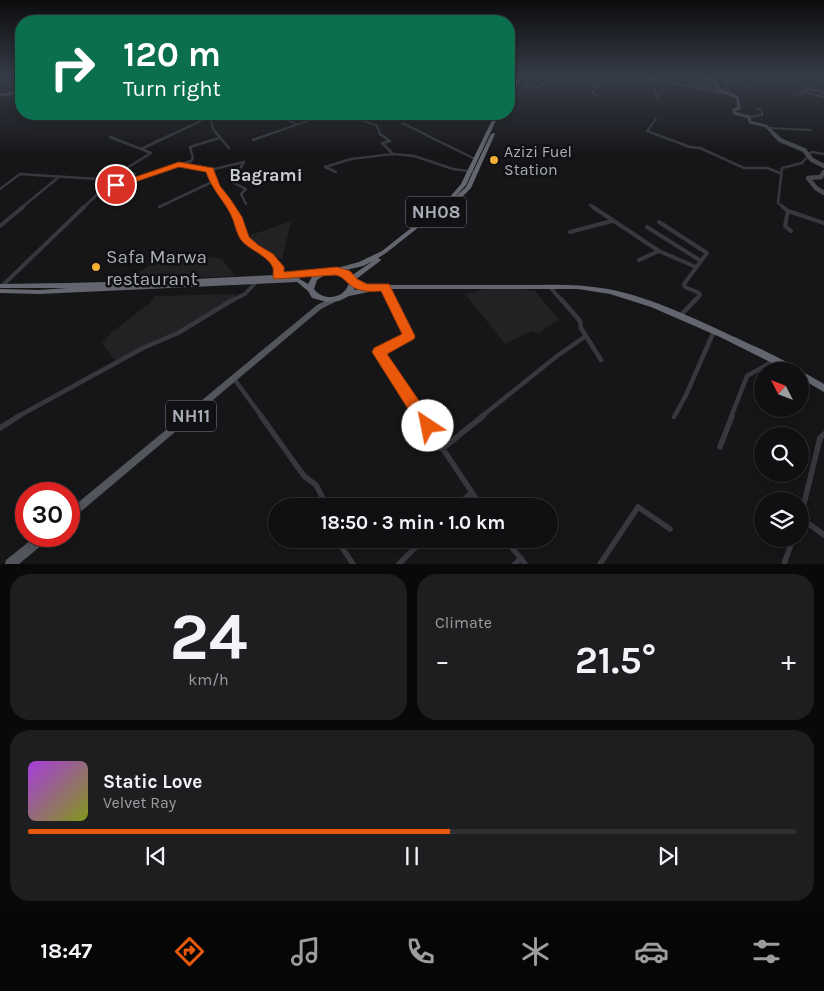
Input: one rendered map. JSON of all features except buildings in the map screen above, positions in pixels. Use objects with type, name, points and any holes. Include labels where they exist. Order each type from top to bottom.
[{"type":"highway","name":"NH08","points":[[473,172],[475,159],[496,120]]},
{"type":"highway","name":"NH08","points":[[346,294],[350,290],[352,280],[410,235],[458,192],[473,172],[497,120]]},
{"type":"highway","name":"NH08","points":[[310,289],[314,279],[324,273],[354,267],[372,259],[410,235]]},
{"type":"highway","name":"NH08","points":[[0,288],[72,287],[278,277],[334,271]]},
{"type":"highway","points":[[334,271],[346,274],[352,280],[369,288]]},
{"type":"highway","points":[[0,288],[39,292],[298,280],[310,289],[315,296],[325,300],[336,299],[346,294],[369,288],[384,287],[578,287],[609,291],[650,302],[779,362]]},
{"type":"highway","points":[[809,379],[824,388]]},
{"type":"main road","points":[[312,313],[316,307],[315,296]]},
{"type":"main road","name":"NH11","points":[[80,507],[312,313],[327,302],[336,299]]},
{"type":"main road","points":[[10,564],[31,547]]},
{"type":"street","points":[[739,103],[739,108],[733,111],[749,117],[762,115],[762,110],[756,108]]},
{"type":"street","points":[[749,117],[750,122],[768,128],[811,130]]},
{"type":"street","points":[[656,119],[646,130],[690,147],[700,148],[744,168],[767,168],[780,173]]},
{"type":"street","points":[[141,149],[203,120],[220,120]]},
{"type":"street","points":[[210,120],[219,138],[229,148]]},
{"type":"street","points":[[286,120],[296,124]]},
{"type":"street","points":[[253,140],[309,120]]},
{"type":"street","points":[[363,120],[376,125],[381,135],[390,142],[382,143],[393,154]]},
{"type":"street","points":[[402,122],[475,159]]},
{"type":"street","points":[[768,128],[780,140],[804,150],[807,156],[824,166]]},
{"type":"street","points":[[0,288],[122,171],[151,152],[110,137]]},
{"type":"street","points":[[108,186],[127,182],[179,165],[192,159],[191,146],[219,138]]},
{"type":"street","points":[[824,154],[812,152],[802,163],[782,168],[778,203],[788,212],[824,223]]},
{"type":"street","points":[[336,172],[325,167],[351,159],[393,154],[414,156],[453,169],[473,172]]},
{"type":"street","points":[[179,165],[210,170],[244,162],[232,182],[246,189],[241,194],[246,204]]},
{"type":"street","points":[[210,170],[216,187],[237,217],[245,238],[254,248],[269,257],[278,267],[278,277]]},
{"type":"street","points":[[122,171],[135,174]]},
{"type":"street","points":[[824,172],[821,177],[808,178],[816,188],[824,193]]},
{"type":"street","points":[[0,189],[20,174],[114,180]]},
{"type":"street","points":[[0,226],[59,177]]},
{"type":"street","points":[[159,207],[171,203],[214,181]]},
{"type":"street","points":[[590,205],[659,251],[696,267]]},
{"type":"street","points":[[788,212],[785,226],[791,231]]},
{"type":"street","points":[[570,232],[612,221]]},
{"type":"street","points":[[659,222],[706,252],[684,286],[698,292],[700,295],[680,316]]},
{"type":"street","points":[[647,227],[701,261]]},
{"type":"street","points":[[639,260],[659,251]]},
{"type":"street","points":[[0,428],[38,404],[143,348],[178,334],[224,304],[245,294],[257,281]]},
{"type":"street","points":[[384,287],[409,336],[379,352],[475,498]]},
{"type":"street","points":[[550,287],[580,322],[581,328],[601,360]]},
{"type":"street","points":[[674,417],[686,395],[714,331]]},
{"type":"street","points":[[442,449],[557,356],[586,336]]},
{"type":"street","points":[[720,447],[747,376],[775,360]]},
{"type":"street","points":[[234,380],[304,476],[316,485],[323,498]]},
{"type":"street","points":[[807,492],[820,438],[824,434]]},
{"type":"street","points":[[466,498],[471,493]]},
{"type":"street","points":[[600,564],[638,507],[670,529]]},
{"type":"street","points":[[809,525],[824,535]]},
{"type":"street","points":[[784,564],[790,547]]},
{"type":"street","points":[[342,548],[353,564]]},
{"type":"street","points":[[399,564],[415,548]]},
{"type":"street","points":[[512,548],[523,561],[515,564]]},
{"type":"shaded area","points":[[291,221],[282,259],[277,259],[269,251],[253,243],[248,236]]},
{"type":"shaded area","points":[[171,252],[222,259],[235,276],[131,281],[131,277]]},
{"type":"shaded area","points":[[506,288],[535,291],[559,320],[539,334],[531,331],[505,344],[465,294],[485,289]]},
{"type":"shaded area","points":[[238,294],[175,335],[116,362],[102,343],[112,332],[150,303],[155,296]]},
{"type":"place","name":"Azizi Fuel Station","points":[[494,160]]},
{"type":"place","name":"Safa Marwa restaurant","points":[[96,267]]},
{"type":"district","name":"Bagrami","points":[[266,175]]},
{"type":"route","points":[[116,185],[158,170],[179,165],[210,170],[216,187],[237,217],[245,238],[254,248],[269,257],[278,267],[278,277],[337,271],[350,276],[352,282],[363,286],[369,288],[384,287],[409,336],[379,352],[428,426]]}]
